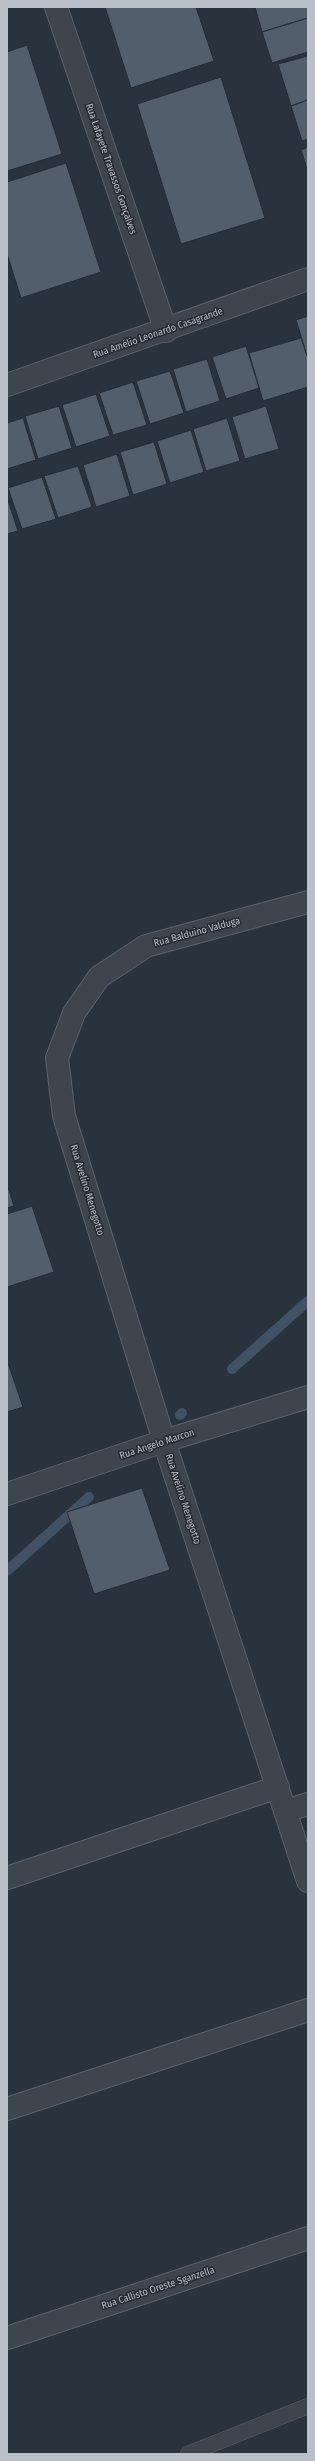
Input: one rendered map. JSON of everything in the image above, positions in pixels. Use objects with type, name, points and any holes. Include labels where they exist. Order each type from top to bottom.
[{"type":"street","name":"Rua Lafayete Travassos Gonçalves","points":[[56,7],[166,331]]},
{"type":"street","name":"Rua Amélio Leonardo Casagrande","points":[[7,385],[166,331],[308,280]]},
{"type":"street","name":"Rua Balduino Valduga","points":[[64,1116],[57,1058],[74,1013],[100,977],[146,946],[308,902]]},
{"type":"street","name":"Rua Avelino Menegotto","points":[[64,1116],[164,1441],[308,1881]]},
{"type":"street","name":"Rua Angelo Marcon","points":[[7,1494],[164,1441],[308,1397]]},
{"type":"street","points":[[7,1878],[278,1787]]},
{"type":"street","points":[[285,1811],[308,1804]]},
{"type":"street","points":[[7,2109],[308,2010]]},
{"type":"street","name":"Rua Callisto Oreste Sganzella","points":[[7,2338],[308,2238]]},
{"type":"lane","points":[[188,2454],[308,2406]]},
{"type":"building","points":[[105,7],[196,7],[214,61],[131,88]]},
{"type":"building","points":[[255,7],[308,7],[308,18],[262,32]]},
{"type":"building","points":[[308,18],[308,52],[272,63],[262,32]]},
{"type":"building","points":[[27,45],[62,154],[7,171],[7,52]]},
{"type":"building","points":[[308,56],[308,100],[291,106],[278,64]]},
{"type":"building","points":[[221,77],[265,218],[181,244],[137,104]]},
{"type":"building","points":[[308,100],[308,139],[302,141],[291,106]]},
{"type":"building","points":[[308,147],[308,172],[301,150]]},
{"type":"building","points":[[66,163],[101,272],[21,298],[7,254],[7,182]]},
{"type":"building","points":[[308,316],[308,359],[296,320]]},
{"type":"building","points":[[301,338],[308,359],[308,387],[263,401],[249,353]]},
{"type":"building","points":[[246,346],[259,388],[226,399],[212,357]]},
{"type":"building","points":[[207,359],[220,401],[186,412],[173,369]]},
{"type":"building","points":[[170,371],[184,413],[150,424],[136,381]]},
{"type":"building","points":[[133,382],[147,425],[113,435],[99,393]]},
{"type":"building","points":[[96,394],[110,436],[76,447],[62,405]]},
{"type":"building","points":[[59,406],[72,448],[38,459],[25,416]]},
{"type":"building","points":[[266,406],[279,449],[245,459],[232,417]]},
{"type":"building","points":[[23,418],[36,460],[7,469],[7,423]]},
{"type":"building","points":[[227,418],[240,461],[206,471],[193,429]]},
{"type":"building","points":[[191,430],[204,472],[170,483],[157,441]]},
{"type":"building","points":[[154,442],[167,484],[133,495],[120,452]]},
{"type":"building","points":[[117,454],[130,496],[96,507],[83,465]]},
{"type":"building","points":[[78,466],[92,507],[58,518],[44,476]]},
{"type":"building","points":[[42,477],[56,519],[22,529],[8,488]]},
{"type":"building","points":[[7,497],[18,531],[7,534]]},
{"type":"building","points":[[7,1184],[14,1206],[7,1208]]},
{"type":"building","points":[[32,1206],[54,1272],[7,1287],[7,1214]]},
{"type":"building","points":[[7,1360],[23,1407],[7,1412]]},
{"type":"building","points":[[142,1488],[170,1570],[94,1594],[67,1512]]},
{"type":"waterway","points":[[232,1369],[308,1301]]},
{"type":"waterway","points":[[7,1571],[89,1497]]}]
